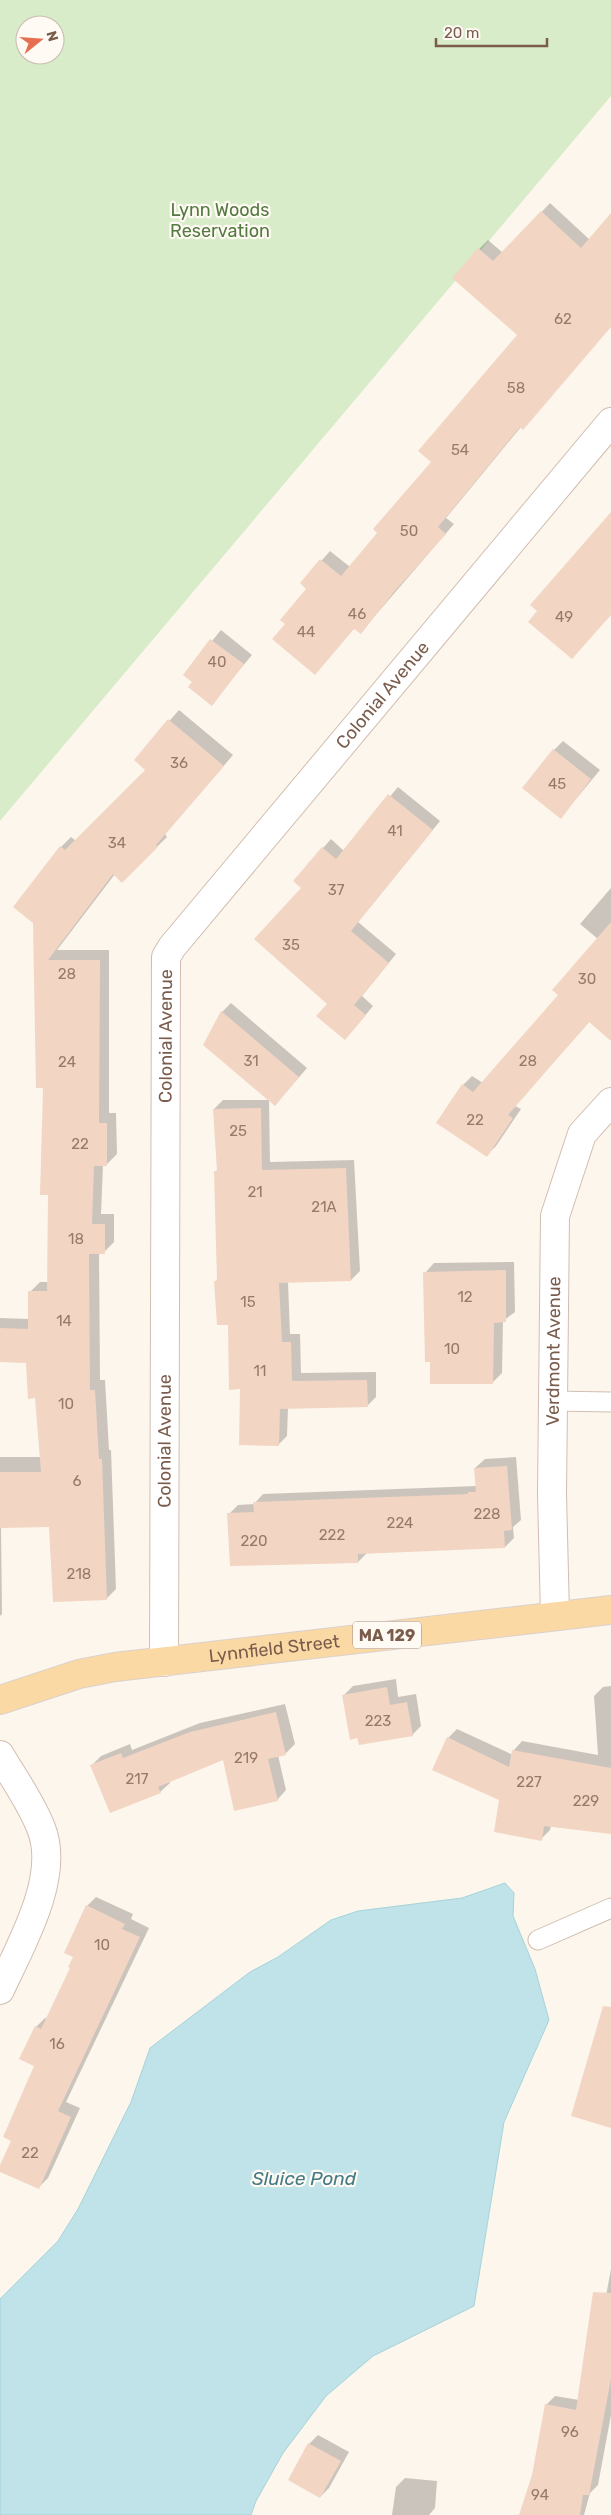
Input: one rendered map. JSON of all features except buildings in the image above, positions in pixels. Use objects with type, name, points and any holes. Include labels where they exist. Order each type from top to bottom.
[{"type":"main road","name":"Lynnfield Street","points":[[0,1700],[79,1674],[164,1662],[555,1615],[611,1610]]},
{"type":"street","name":"Colonial Avenue","points":[[164,1662],[166,957],[611,422]]},
{"type":"street","name":"Verdmont Avenue","points":[[555,1615],[552,1494],[555,1216],[582,1134],[611,1102]]},
{"type":"street","points":[[0,1755],[38,1821],[46,1849],[45,1871],[36,1909],[0,1990]]},
{"type":"lane","points":[[553,1401],[611,1402]]},
{"type":"lane","points":[[538,1940],[611,1908]]},
{"type":"green space","name":"Lynn Woods Reservation","points":[[0,0],[611,0],[611,96],[0,821]]},
{"type":"water","name":"Sluice Pond","points":[[505,1883],[514,1893],[513,1916],[535,1969],[549,2020],[504,2122],[474,2306],[373,2356],[326,2396],[283,2453],[256,2501],[251,2515],[0,2515],[0,2299],[58,2241],[78,2209],[131,2102],[150,2048],[250,1972],[278,1957],[331,1920],[358,1911],[462,1898]]}]
